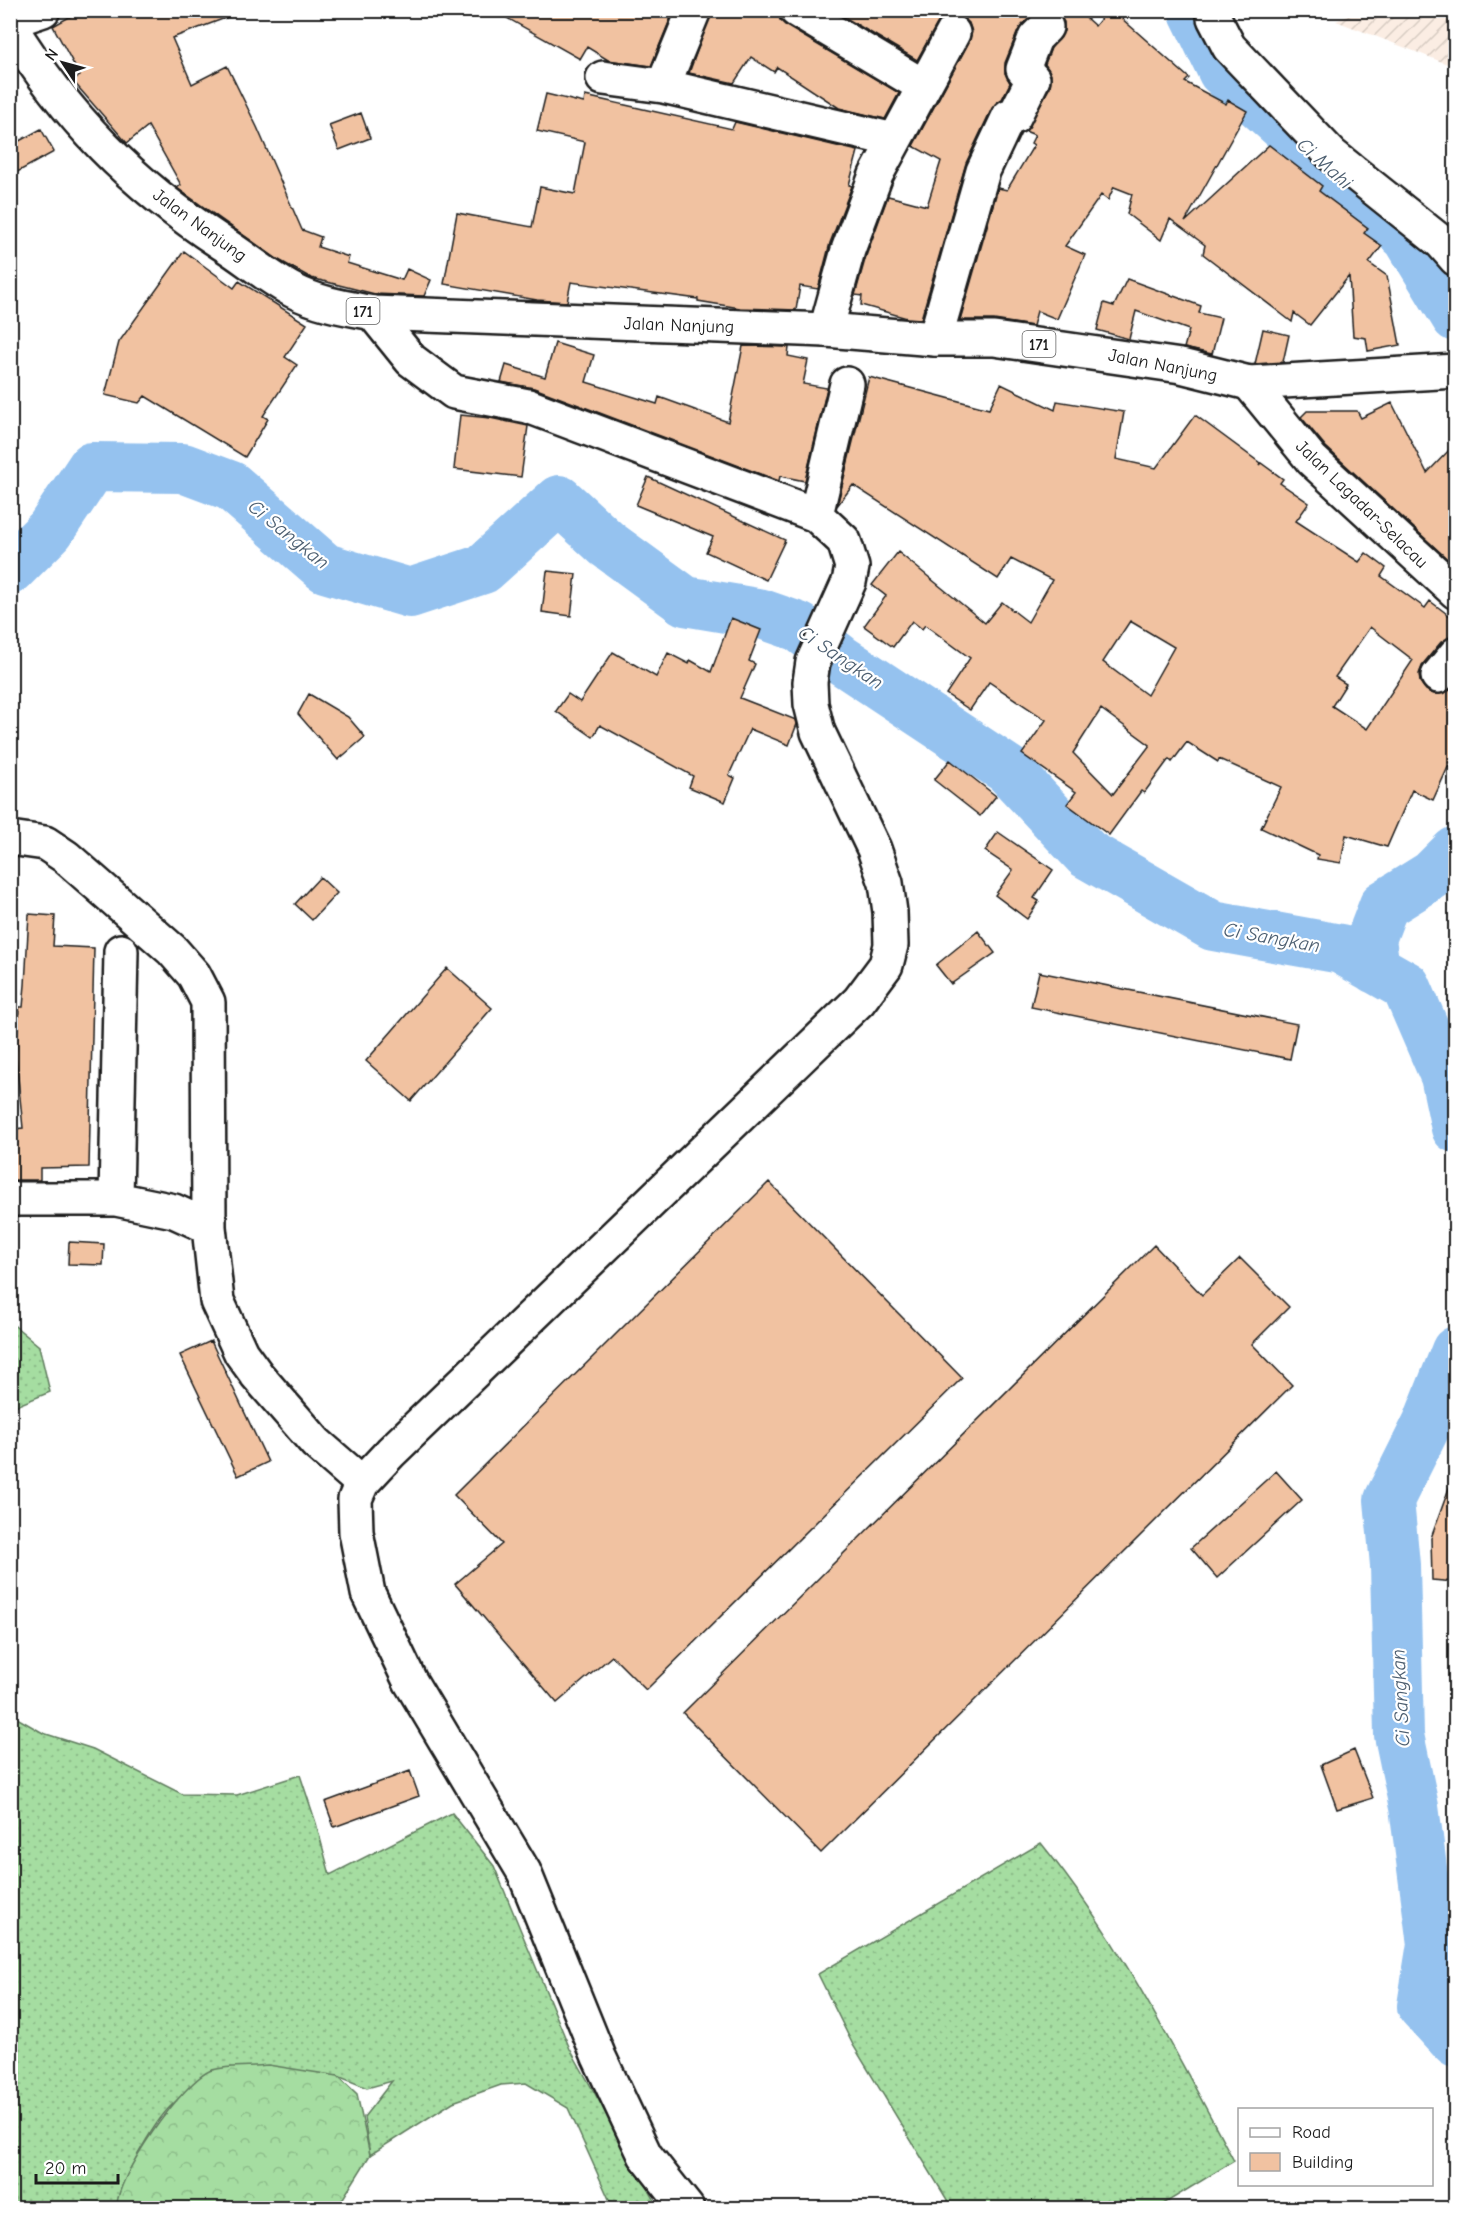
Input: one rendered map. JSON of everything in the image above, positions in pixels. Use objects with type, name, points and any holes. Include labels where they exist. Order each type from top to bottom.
[{"type":"street","points":[[10,21],[43,10]]},
{"type":"street","points":[[663,86],[694,10]]},
{"type":"street","points":[[796,10],[923,86]]},
{"type":"street","points":[[1215,10],[1214,18],[1229,47],[1332,155],[1441,243],[1455,260]]},
{"type":"street","name":"Jalan Nanjung","points":[[10,26],[40,75],[75,119],[116,160],[193,225],[295,291],[341,307],[374,313],[826,330],[935,339],[994,339],[1181,366],[1249,383],[1450,372]]},
{"type":"street","points":[[935,339],[983,171],[1009,116],[1014,117],[1033,79],[1023,69],[1035,38],[1046,27]]},
{"type":"street","points":[[826,330],[848,250],[876,175],[953,33]]},
{"type":"street","points":[[603,78],[663,86],[894,140]]},
{"type":"street","points":[[374,313],[411,360],[453,392],[528,406],[816,515],[844,541],[851,559],[849,582],[818,649],[811,672],[811,704],[818,732],[870,840],[886,883],[892,935],[886,965],[859,1001],[362,1483],[355,1499],[356,1532],[368,1593],[410,1681],[524,1872],[599,2057],[645,2155],[687,2208]]},
{"type":"street","name":"Jalan Lagadar-Selacau","points":[[1249,383],[1312,460],[1455,592]]},
{"type":"street","points":[[816,515],[847,384]]},
{"type":"street","points":[[10,838],[45,843],[66,857],[172,950],[194,975],[208,1002],[209,1227],[217,1301],[241,1353],[316,1443],[362,1483]]},
{"type":"street","points":[[116,1199],[121,951]]},
{"type":"street","points":[[10,1199],[116,1199],[174,1211],[209,1227]]},
{"type":"shaded area","points":[[1359,11],[1455,11],[1455,67],[1336,21]]},
{"type":"green space","points":[[10,1322],[39,1346],[50,1392],[11,1408]]},
{"type":"green space","points":[[10,1714],[43,1733],[93,1749],[182,1794],[237,1795],[300,1775],[330,1875],[452,1813],[494,1866],[570,2049],[659,2208],[613,2208],[568,2108],[526,2083],[501,2085],[453,2102],[370,2155],[364,2117],[392,2081],[367,2088],[338,2076],[211,2071],[173,2104],[154,2128],[136,2157],[122,2187],[117,2208],[11,2208]]},
{"type":"green space","points":[[1041,1843],[1096,1918],[1121,1957],[1168,2038],[1234,2161],[1157,2208],[952,2208],[853,2045],[818,1974]]},
{"type":"green space","points":[[268,2065],[338,2076],[357,2094],[370,2155],[337,2208],[117,2208],[119,2194],[138,2154],[185,2091],[200,2077],[212,2070]]},
{"type":"building","points":[[82,10],[239,10],[239,13],[172,38],[192,84],[227,66],[257,127],[302,230],[321,237],[318,247],[349,257],[347,263],[402,280],[407,269],[431,280],[424,296],[375,294],[311,278],[277,259],[177,188],[181,185],[148,126],[127,143],[72,80],[80,76],[53,26]]},
{"type":"building","points":[[493,10],[674,10],[651,66],[608,60],[587,47],[580,59]]},
{"type":"building","points":[[712,10],[777,10],[780,20],[786,26],[899,93],[885,119],[839,108],[777,67],[774,72],[751,57],[734,83],[689,73]]},
{"type":"building","points":[[1038,10],[1018,31],[1005,63],[1005,73],[1010,83],[1002,99],[992,108],[966,163],[921,319],[907,318],[861,305],[862,296],[855,295],[866,256],[888,196],[927,206],[941,161],[913,146],[969,42],[972,32],[969,23],[961,16],[952,14],[944,17],[937,24],[917,60],[834,11]]},
{"type":"building","points":[[1054,10],[1077,10],[1095,26],[1108,10],[1112,10],[1189,78],[1185,82],[1226,104],[1228,100],[1247,111],[1185,222],[1269,145],[1322,186],[1319,191],[1368,228],[1364,233],[1382,246],[1369,263],[1387,276],[1400,345],[1368,351],[1366,338],[1353,336],[1349,276],[1310,325],[1294,313],[1292,322],[1203,254],[1205,245],[1170,219],[1161,240],[1127,214],[1132,194],[1114,187],[1108,200],[1101,195],[1065,246],[1085,255],[1057,319],[1037,311],[1033,326],[994,320],[960,320],[998,188],[1007,190],[1034,145],[1031,143],[1035,135],[1025,131],[1050,87],[1051,75],[1045,64],[1051,48],[1064,31],[1064,22]]},
{"type":"building","points":[[546,94],[584,103],[585,96],[732,129],[735,122],[858,151],[849,185],[852,186],[830,243],[818,289],[800,286],[796,310],[740,308],[698,301],[698,299],[571,282],[567,302],[537,300],[444,284],[457,213],[532,227],[540,187],[575,194],[585,142],[537,131]]},
{"type":"building","points":[[361,113],[370,138],[339,150],[329,125]]},
{"type":"building","points":[[41,129],[54,152],[10,176],[10,146]]},
{"type":"building","points":[[184,251],[234,288],[239,281],[307,324],[285,357],[297,365],[263,416],[268,419],[245,457],[145,396],[139,403],[105,395],[119,342]]},
{"type":"building","points":[[1127,279],[1201,306],[1199,313],[1221,318],[1212,354],[1184,348],[1189,330],[1136,311],[1129,339],[1097,330],[1104,303],[1114,306]]},
{"type":"building","points":[[1263,329],[1289,335],[1283,362],[1255,364]]},
{"type":"building","points":[[555,343],[594,355],[586,382],[657,404],[659,397],[728,422],[743,346],[789,347],[788,356],[808,360],[803,384],[827,388],[805,481],[780,476],[779,481],[534,388],[501,382],[506,365],[545,377]]},
{"type":"building","points":[[869,377],[989,409],[1001,384],[1055,410],[1057,401],[1124,412],[1116,459],[1156,468],[1195,415],[1260,463],[1259,465],[1261,463],[1283,479],[1280,483],[1309,503],[1296,521],[1359,562],[1366,553],[1386,568],[1381,576],[1425,608],[1430,601],[1455,620],[1455,636],[1441,642],[1423,664],[1419,674],[1420,682],[1426,690],[1434,694],[1445,693],[1455,684],[1455,752],[1433,800],[1412,790],[1387,847],[1346,835],[1341,863],[1317,859],[1318,855],[1261,828],[1281,787],[1219,759],[1218,762],[1187,742],[1172,762],[1169,759],[1144,793],[1141,791],[1109,835],[1067,804],[1076,792],[1022,754],[1046,720],[989,682],[970,710],[946,694],[970,658],[925,625],[922,629],[912,621],[893,647],[864,626],[886,596],[872,585],[898,552],[985,623],[1002,602],[1028,622],[1052,580],[1011,559],[998,579],[853,485],[837,506]],"holes":[[[1130,621],[1174,647],[1147,695],[1103,662]],[[1370,627],[1413,660],[1367,729],[1332,706],[1346,684],[1335,677]],[[1101,709],[1150,745],[1113,794],[1073,753]]]},
{"type":"building","points":[[1392,403],[1427,473],[1455,444],[1455,566],[1326,447],[1301,417],[1307,411],[1357,411],[1361,418]]},
{"type":"building","points":[[460,415],[490,418],[528,426],[521,477],[454,469]]},
{"type":"building","points":[[648,477],[785,540],[766,580],[706,552],[713,537],[636,505]]},
{"type":"building","points":[[547,571],[576,574],[571,616],[542,612]]},
{"type":"building","points":[[731,618],[761,630],[749,661],[755,664],[740,698],[796,720],[797,724],[789,745],[750,729],[729,775],[735,778],[725,802],[689,787],[693,776],[600,725],[593,737],[556,711],[568,694],[580,702],[613,652],[656,677],[668,653],[689,664],[690,660],[711,672]]},
{"type":"building","points":[[309,694],[348,717],[365,737],[338,760],[298,714]]},
{"type":"building","points":[[950,760],[996,796],[980,816],[934,780]]},
{"type":"building","points":[[998,832],[1053,870],[1034,898],[1039,901],[1027,919],[995,895],[1013,870],[985,851]]},
{"type":"building","points":[[320,877],[337,893],[312,920],[295,904]]},
{"type":"building","points":[[29,914],[55,916],[53,946],[94,948],[89,1167],[40,1168],[40,1180],[10,1180],[14,1129],[23,1128],[16,1057],[19,1007],[23,1007],[25,985]]},
{"type":"building","points":[[978,931],[995,953],[951,984],[936,965]]},
{"type":"building","points":[[447,968],[492,1008],[411,1101],[366,1061]]},
{"type":"building","points":[[1039,972],[1297,1024],[1290,1059],[1031,1007]]},
{"type":"building","points":[[769,1182],[962,1378],[646,1690],[612,1656],[557,1703],[455,1584],[502,1544],[454,1495]]},
{"type":"building","points":[[69,1242],[104,1244],[103,1265],[68,1264]]},
{"type":"building","points":[[1154,1245],[1202,1295],[1240,1258],[1289,1307],[1252,1344],[1292,1385],[821,1853],[683,1713]]},
{"type":"building","points":[[211,1341],[268,1462],[238,1476],[180,1355]]},
{"type":"building","points":[[1276,1471],[1302,1500],[1217,1578],[1191,1548]]},
{"type":"building","points":[[1453,1477],[1455,1582],[1432,1580],[1431,1538]]},
{"type":"building","points":[[1354,1750],[1373,1798],[1337,1809],[1321,1765]]},
{"type":"building","points":[[410,1771],[419,1796],[334,1827],[325,1802]]},
{"type":"waterway","name":"Ci Mahi","points":[[1193,10],[1223,72],[1408,238],[1456,317]]},
{"type":"waterway","name":"Ci Sangkan","points":[[10,570],[50,530],[92,467],[183,468],[231,486],[325,568],[410,593],[483,569],[559,500],[607,544],[685,601],[762,614],[799,627],[840,659],[1008,770],[1087,854],[1213,926],[1341,949],[1406,986],[1445,1076],[1456,1128]]},
{"type":"waterway","name":"Ci Mahi","points":[[1375,969],[1371,939],[1384,905],[1432,875],[1456,851]]},
{"type":"waterway","name":"Ci Sangkan","points":[[1456,1351],[1427,1424],[1389,1500],[1395,1565],[1399,1735],[1414,1807],[1432,1944],[1422,2006],[1456,2043]]}]
